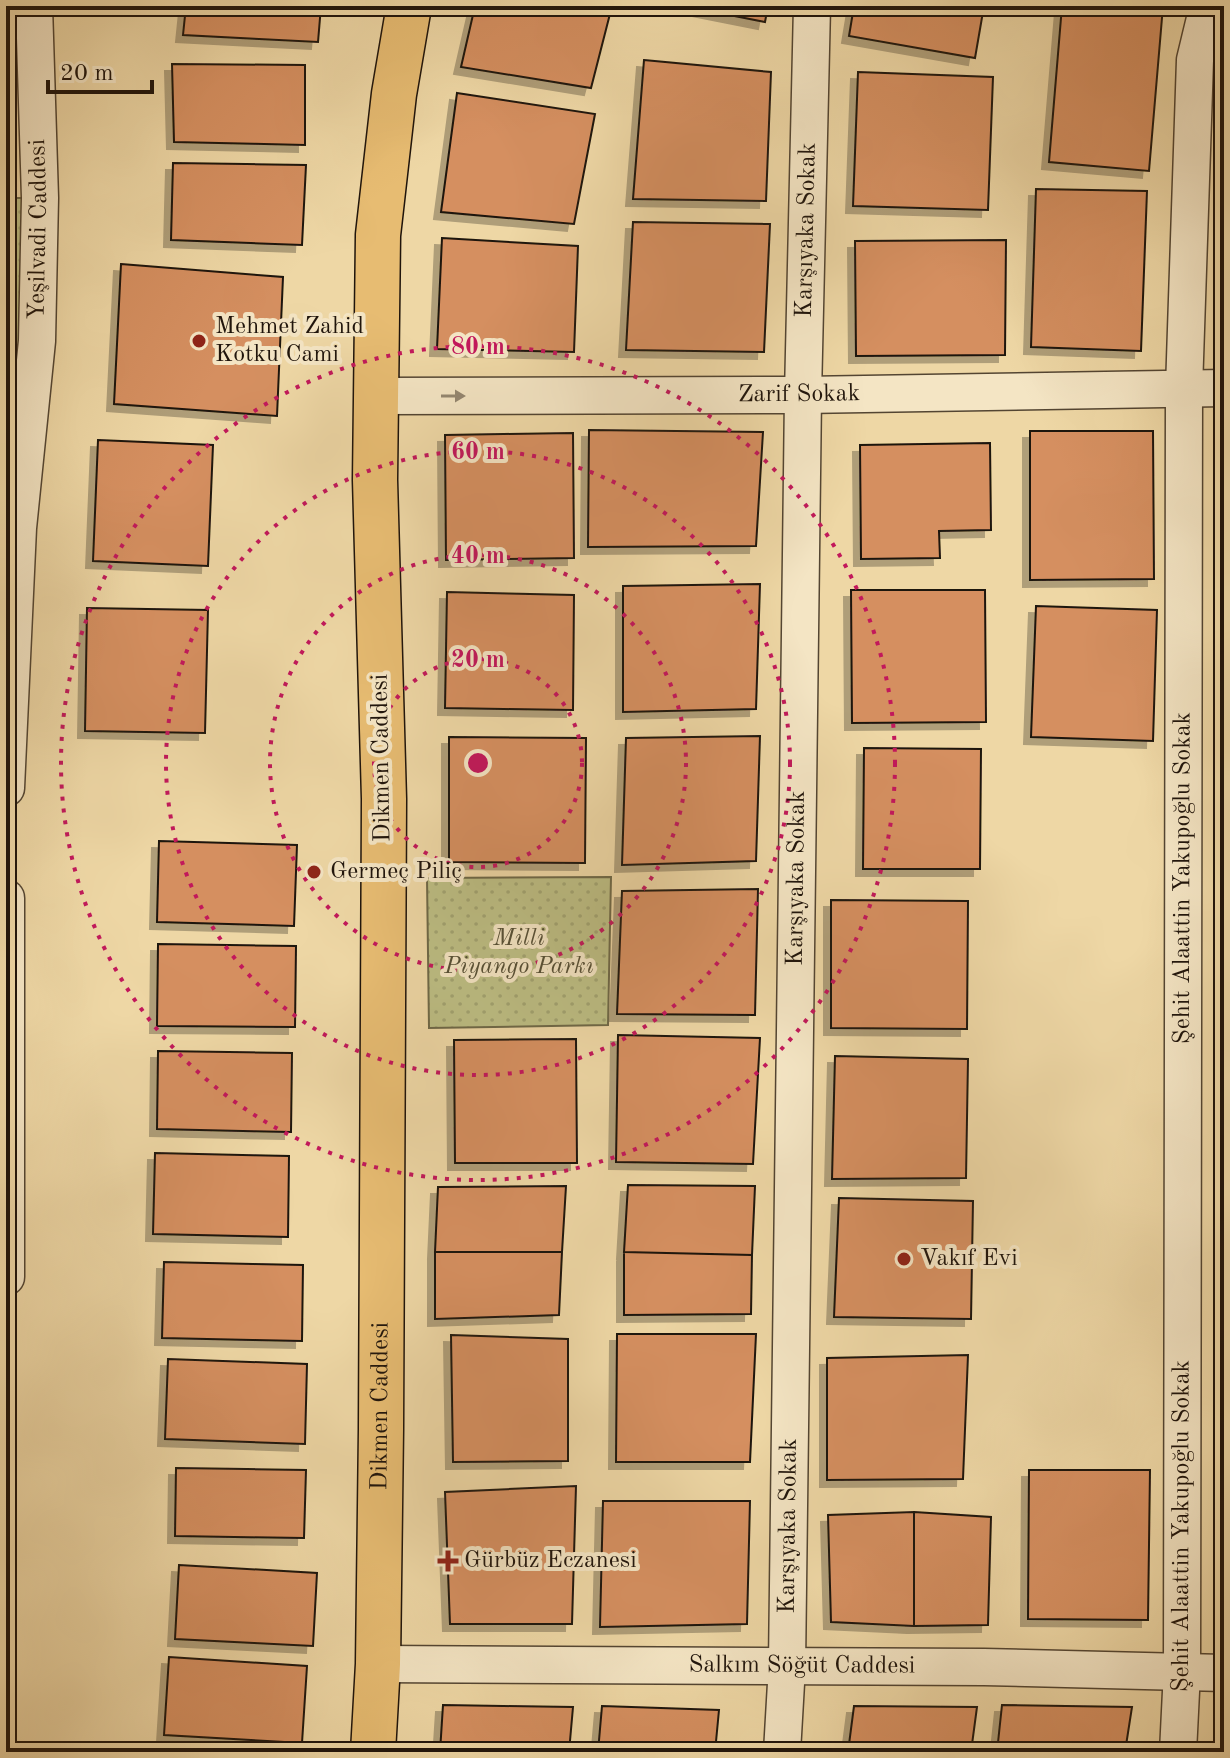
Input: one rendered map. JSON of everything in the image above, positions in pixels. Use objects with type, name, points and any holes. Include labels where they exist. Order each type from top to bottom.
[{"type":"main road","name":"Dikmen Caddesi","points":[[373,1752],[378,1664],[384,799],[375,396],[378,235],[394,94],[409,6]]},
{"type":"street","name":"Yeşilvadi Caddesi","points":[[6,788],[18,528],[37,341],[40,198],[34,6]]},
{"type":"street","name":"Karşıyaka Sokak","points":[[782,1752],[787,1666],[803,395],[812,6]]},
{"type":"street","name":"Şehit Alaattin Yakupoğlu Sokak","points":[[1178,1752],[1182,1671],[1184,389],[1195,60],[1208,6]]},
{"type":"street","name":"Zarif Sokak","points":[[375,396],[803,395],[1224,388]]},
{"type":"street","points":[[6,898],[6,1277]]},
{"type":"street","name":"Salkım Söğüt Caddesi","points":[[378,1664],[1224,1673]]},
{"type":"lane","points":[[6,360],[31,411]]},
{"type":"green space","points":[[6,198],[40,198],[6,788]]},
{"type":"green space","name":"Milli Piyango Parkı","points":[[611,877],[608,1025],[429,1028],[427,878]]},
{"type":"building","points":[[186,6],[321,6],[318,42],[183,35]]},
{"type":"building","points":[[475,6],[612,6],[591,88],[461,67]]},
{"type":"building","points":[[684,6],[768,6],[765,22]]},
{"type":"building","points":[[854,6],[984,6],[975,58],[849,36]]},
{"type":"building","points":[[1062,6],[1163,6],[1149,171],[1049,162]]},
{"type":"building","points":[[644,60],[771,72],[766,201],[633,199]]},
{"type":"building","points":[[172,64],[305,65],[305,145],[174,142]]},
{"type":"building","points":[[858,72],[993,77],[988,210],[853,206]]},
{"type":"building","points":[[457,93],[595,114],[574,224],[441,212]]},
{"type":"building","points":[[173,163],[306,165],[302,245],[171,240]]},
{"type":"building","points":[[1036,189],[1147,191],[1141,351],[1031,347]]},
{"type":"building","points":[[633,222],[770,224],[764,352],[626,350]]},
{"type":"building","points":[[442,238],[578,246],[574,352],[437,349]]},
{"type":"building","points":[[1006,240],[1005,355],[856,356],[855,241]]},
{"type":"building","name":"Mehmet Zahid Kotku Cami","points":[[121,264],[283,277],[277,416],[114,404]]},
{"type":"building","points":[[1222,416],[1224,543],[1222,543]]},
{"type":"building","points":[[589,430],[763,432],[756,546],[588,547]]},
{"type":"building","points":[[1030,431],[1153,431],[1154,579],[1030,580]]},
{"type":"building","points":[[573,433],[574,558],[446,560],[445,435]]},
{"type":"building","points":[[98,440],[213,445],[208,566],[93,561]]},
{"type":"building","points":[[990,443],[991,530],[939,531],[940,558],[861,559],[860,445]]},
{"type":"building","points":[[760,584],[756,709],[623,712],[623,586]]},
{"type":"building","points":[[851,590],[985,590],[986,722],[852,723]]},
{"type":"building","points":[[447,592],[574,595],[573,710],[445,708]]},
{"type":"building","points":[[1036,606],[1157,610],[1153,741],[1031,737]]},
{"type":"building","points":[[87,608],[208,610],[205,733],[85,731]]},
{"type":"building","points":[[760,736],[756,861],[622,865],[626,738]]},
{"type":"building","points":[[449,737],[586,738],[585,863],[449,862]]},
{"type":"building","points":[[864,748],[981,749],[980,869],[863,869]]},
{"type":"building","points":[[159,841],[297,845],[294,926],[157,922]]},
{"type":"building","points":[[758,889],[755,1015],[617,1014],[622,891]]},
{"type":"building","points":[[831,900],[968,901],[967,1029],[831,1028]]},
{"type":"building","points":[[158,944],[296,946],[295,1027],[157,1026]]},
{"type":"building","points":[[618,1035],[760,1038],[753,1164],[616,1162]]},
{"type":"building","points":[[576,1039],[577,1163],[455,1163],[454,1040]]},
{"type":"building","points":[[158,1051],[292,1053],[291,1132],[157,1129]]},
{"type":"building","points":[[835,1056],[968,1059],[966,1178],[832,1179]]},
{"type":"building","points":[[155,1153],[289,1156],[288,1237],[153,1234]]},
{"type":"building","points":[[628,1185],[755,1186],[752,1255],[624,1252]]},
{"type":"building","points":[[566,1186],[562,1252],[435,1252],[438,1187]]},
{"type":"building","name":"Vakıf Evi","points":[[839,1198],[973,1201],[971,1319],[834,1317]]},
{"type":"building","points":[[435,1252],[562,1252],[559,1315],[435,1319]]},
{"type":"building","points":[[624,1252],[752,1255],[751,1314],[624,1315]]},
{"type":"building","points":[[164,1262],[303,1265],[302,1341],[162,1338]]},
{"type":"building","points":[[617,1334],[756,1334],[750,1462],[616,1462]]},
{"type":"building","points":[[451,1335],[568,1339],[568,1461],[453,1462]]},
{"type":"building","points":[[968,1355],[963,1479],[827,1480],[827,1358]]},
{"type":"building","points":[[168,1359],[307,1364],[305,1444],[165,1439]]},
{"type":"building","points":[[176,1468],[306,1470],[304,1538],[175,1536]]},
{"type":"building","points":[[1029,1470],[1150,1470],[1148,1620],[1028,1619]]},
{"type":"building","points":[[576,1486],[572,1624],[450,1624],[445,1492]]},
{"type":"building","points":[[603,1501],[750,1501],[747,1624],[600,1627]]},
{"type":"building","points":[[914,1512],[991,1517],[988,1625],[914,1626]]},
{"type":"building","points":[[914,1512],[914,1626],[831,1622],[828,1515]]},
{"type":"building","points":[[179,1565],[317,1573],[313,1646],[175,1639]]},
{"type":"building","points":[[169,1657],[307,1666],[302,1743],[164,1735]]},
{"type":"building","points":[[443,1705],[573,1707],[569,1752],[440,1752]]},
{"type":"building","points":[[1002,1705],[1132,1707],[1125,1752],[997,1752]]},
{"type":"building","points":[[602,1706],[719,1710],[715,1752],[598,1752]]},
{"type":"building","points":[[854,1706],[977,1707],[971,1752],[848,1752]]},
{"type":"place","name":"Mehmet Zahid Kotku Cami","points":[[199,341]]},
{"type":"place","name":"Germeç Piliç","points":[[314,872]]},
{"type":"place","name":"Vakıf Evi","points":[[904,1259]]},
{"type":"place","name":"Gürbüz Eczanesi","points":[[448,1561]]}]
